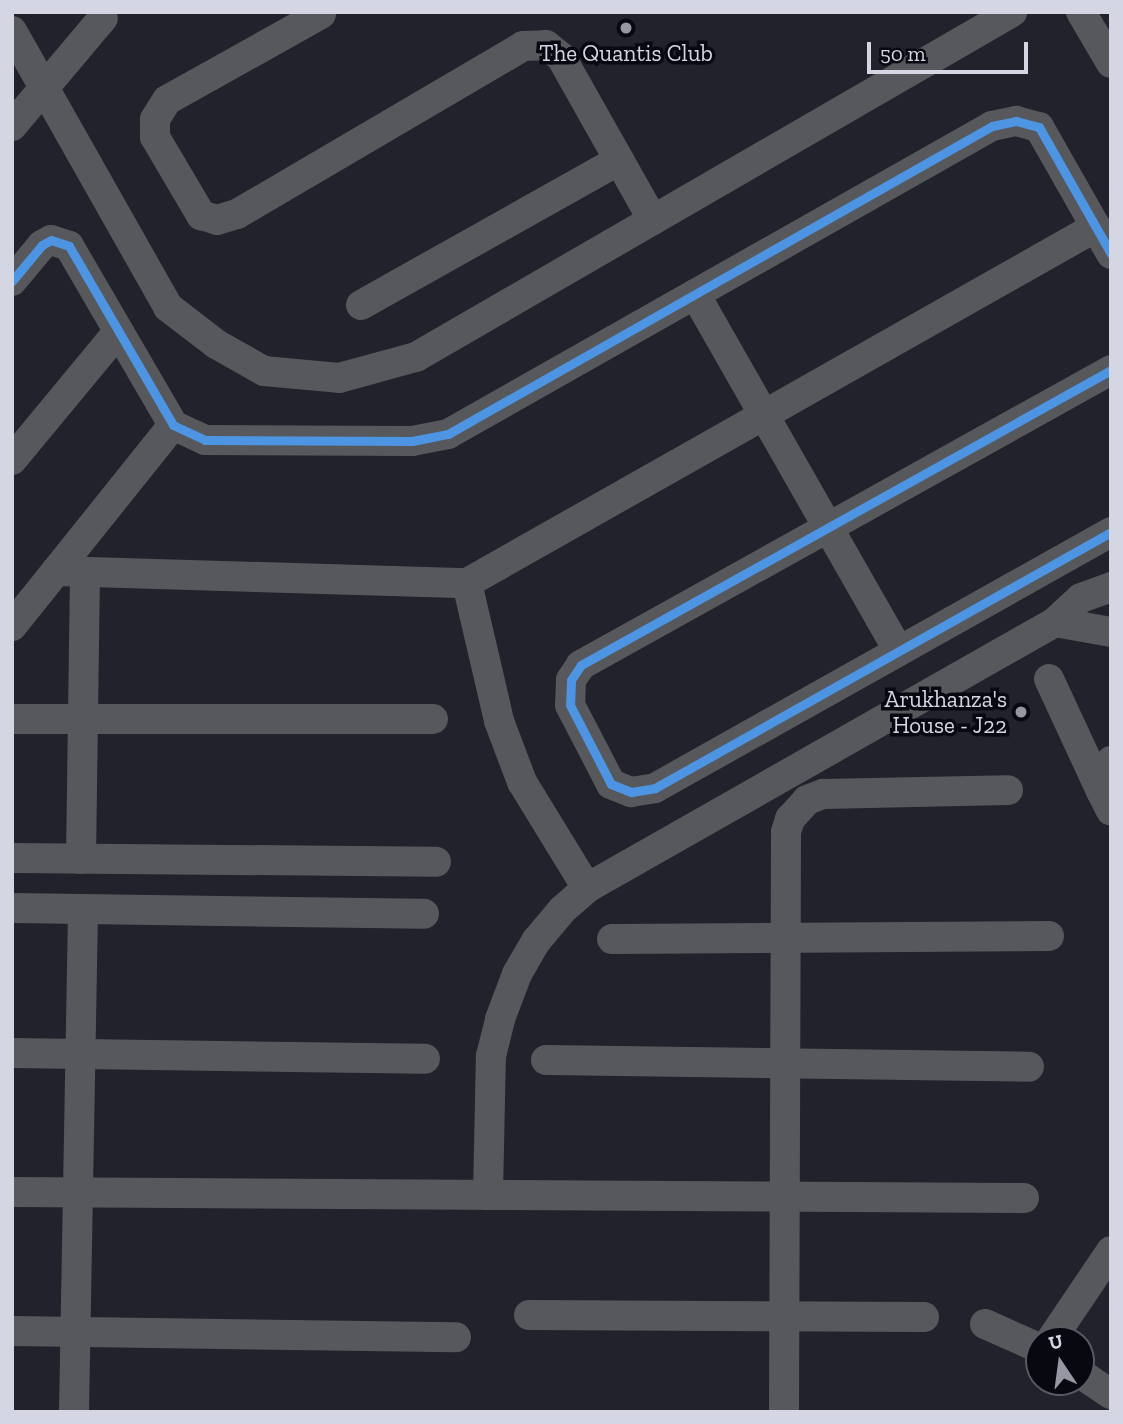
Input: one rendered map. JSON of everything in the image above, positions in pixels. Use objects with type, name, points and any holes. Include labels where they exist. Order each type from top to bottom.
[{"type":"street","points":[[12,31],[168,307],[216,344],[264,371],[339,378],[416,357],[1012,12]]},
{"type":"street","points":[[1081,12],[1111,64]]},
{"type":"street","points":[[321,14],[167,100],[155,120],[155,137],[201,215],[217,220],[237,214],[523,46],[546,44],[561,57],[653,220]]},
{"type":"street","points":[[12,126],[106,15]]},
{"type":"street","points":[[12,281],[41,245],[62,242],[69,246],[173,425],[205,440],[412,441],[448,434],[992,126],[1016,121],[1039,127],[1111,254]]},
{"type":"street","points":[[361,305],[619,160]]},
{"type":"street","points":[[56,571],[467,583],[1096,227]]},
{"type":"street","points":[[695,294],[899,651]]},
{"type":"street","points":[[12,460],[117,332]]},
{"type":"street","points":[[1111,370],[581,665],[571,680],[570,705],[611,784],[631,792],[655,788],[1111,532]]},
{"type":"street","points":[[12,626],[173,425]]},
{"type":"street","points":[[81,859],[85,573]]},
{"type":"street","points":[[467,583],[499,721],[522,782],[587,888]]},
{"type":"street","points":[[488,1195],[491,1056],[499,1019],[537,940],[587,888],[1055,622],[1080,598],[1111,587]]},
{"type":"street","points":[[1055,622],[1111,632]]},
{"type":"street","points":[[1049,679],[1106,801]]},
{"type":"street","points":[[12,719],[433,719]]},
{"type":"street","points":[[1106,801],[1101,773],[1111,761]]},
{"type":"street","points":[[783,1412],[786,832],[790,819],[807,800],[822,794],[1008,789]]},
{"type":"street","points":[[12,858],[436,862]]},
{"type":"street","points":[[12,908],[424,914]]},
{"type":"street","points":[[75,1412],[83,909]]},
{"type":"street","points":[[612,939],[1049,936]]},
{"type":"street","points":[[12,1053],[425,1059]]},
{"type":"street","points":[[547,1060],[1029,1067]]},
{"type":"street","points":[[12,1192],[1024,1198]]},
{"type":"street","points":[[1060,1326],[1111,1251]]},
{"type":"street","points":[[529,1315],[924,1318]]},
{"type":"street","points":[[985,1324],[1025,1342]]},
{"type":"street","points":[[12,1331],[456,1337]]},
{"type":"street","points":[[1095,1383],[1111,1394]]},
{"type":"cycle path","points":[[12,281],[42,245],[51,240],[69,246],[173,425],[205,440],[412,441],[448,434],[992,126],[1016,121],[1039,127],[1111,254]]},
{"type":"cycle path","points":[[1111,370],[581,665],[571,680],[570,705],[611,784],[631,792],[655,788],[1111,532]]},
{"type":"place","name":"The Quantis Club","points":[[626,28]]},
{"type":"place","name":"Arukhanza's House - J22","points":[[1021,712]]}]
